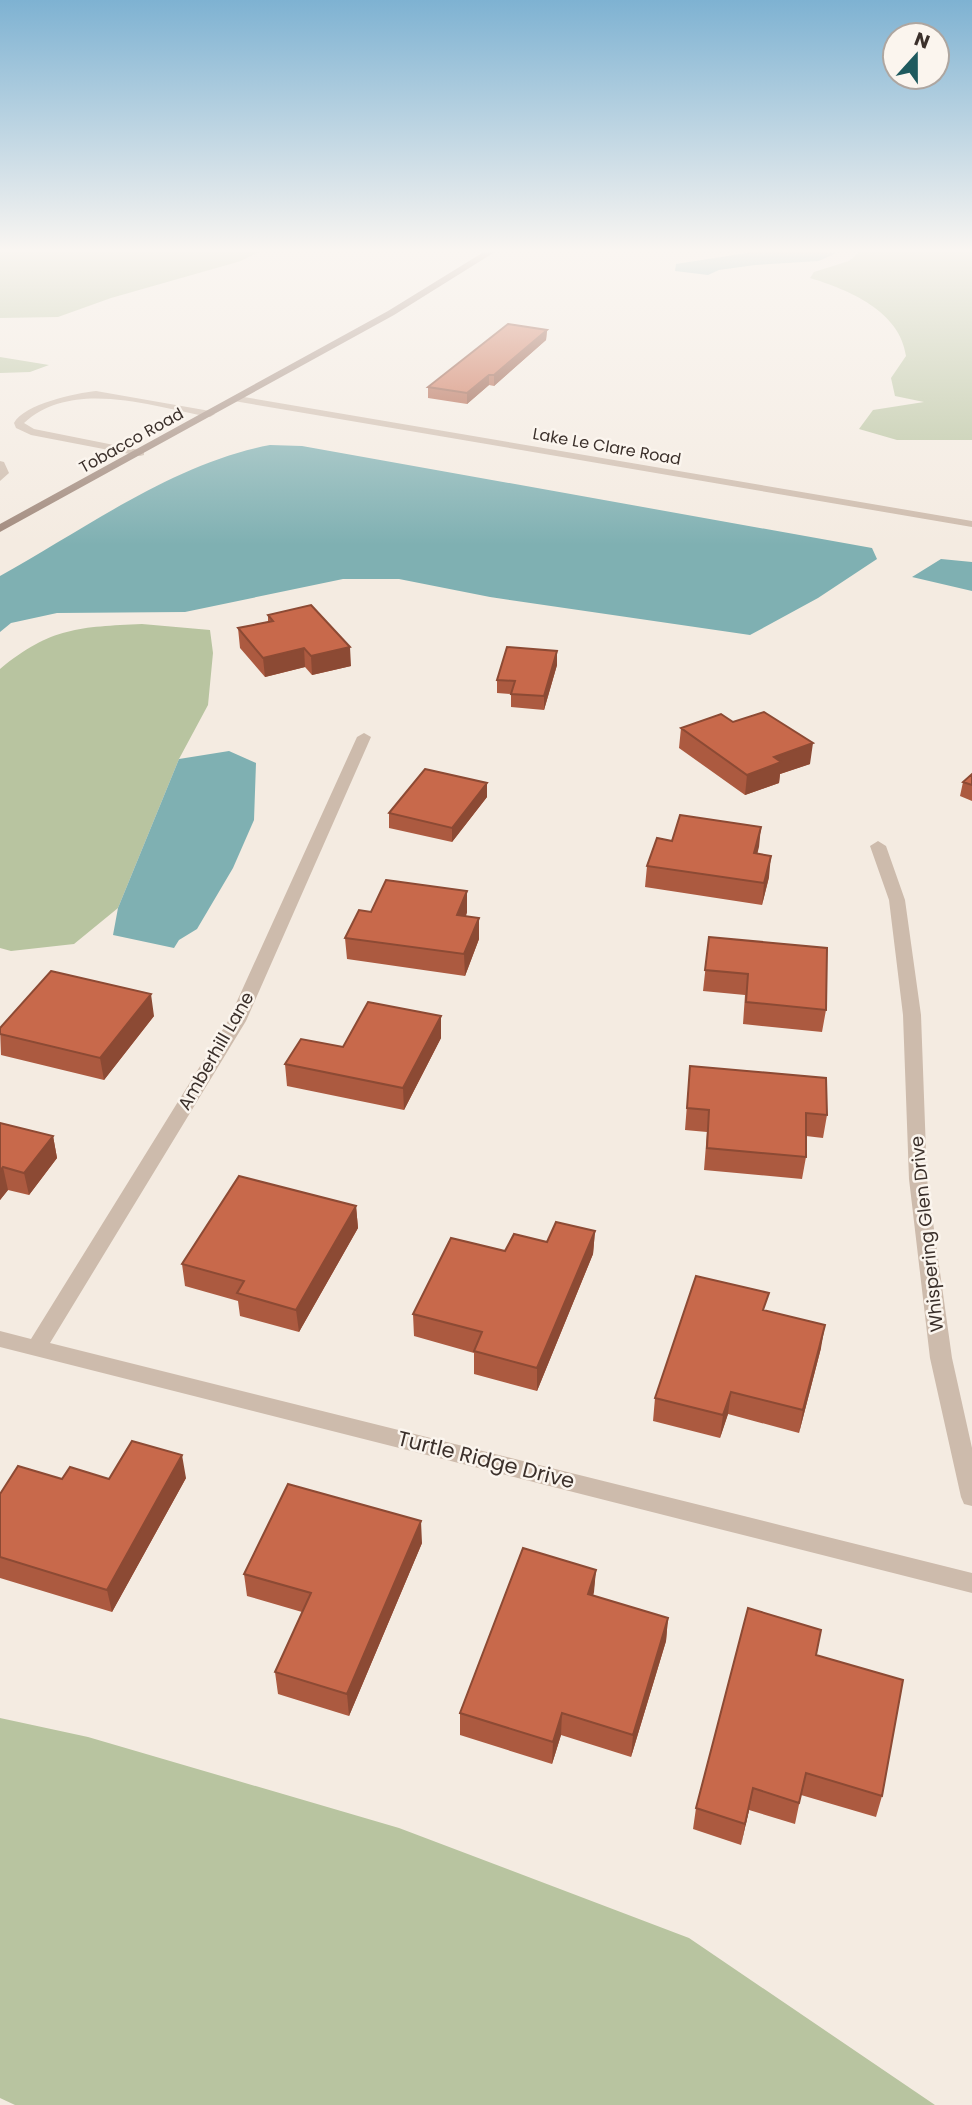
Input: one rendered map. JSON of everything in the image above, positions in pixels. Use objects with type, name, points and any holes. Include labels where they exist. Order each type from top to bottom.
[{"type":"street","name":"Tobacco Road","points":[[0,530],[329,348]]},
{"type":"street","points":[[140,453],[31,432],[21,428],[19,423],[21,419],[66,397],[79,394],[96,394],[210,414]]},
{"type":"street","name":"Lake Le Clare Road","points":[[238,400],[972,524]]},
{"type":"street","points":[[0,464],[4,473],[0,478]]},
{"type":"street","name":"Amberhill Lane","points":[[36,1348],[237,1021],[364,737]]},
{"type":"street","name":"Whispering Glen Drive","points":[[878,846],[897,900],[912,1015],[918,1179],[941,1358],[972,1497]]},
{"type":"street","name":"Turtle Ridge Drive","points":[[0,1339],[972,1583]]},
{"type":"green space","points":[[904,348],[972,348],[972,440],[897,440],[859,429],[873,410],[924,402],[895,396],[891,378],[906,356]]},
{"type":"green space","points":[[0,357],[49,365],[30,372],[0,373]]},
{"type":"green space","points":[[142,624],[210,630],[213,653],[208,705],[179,759],[118,908],[74,944],[11,951],[0,948],[0,669],[18,655],[51,637],[83,628]]},
{"type":"green space","points":[[0,1718],[88,1737],[399,1828],[689,1938],[935,2105],[15,2105],[0,2098]]},
{"type":"water","points":[[270,445],[302,446],[872,548],[877,559],[818,598],[750,635],[490,597],[399,579],[343,579],[185,612],[57,613],[11,623],[0,632],[0,576],[165,482],[199,466]]},
{"type":"water","points":[[941,559],[972,562],[972,591],[912,577]]},
{"type":"water","points":[[229,751],[256,763],[254,820],[233,868],[197,929],[179,940],[174,948],[113,935],[118,908],[179,759]]},
{"type":"building","points":[[477,348],[526,348],[494,375],[489,375],[467,393],[428,387]]},
{"type":"building","points":[[311,605],[350,647],[311,656],[304,648],[263,658],[238,628],[273,621],[268,615]]},
{"type":"building","points":[[507,647],[557,651],[544,696],[511,694],[515,681],[497,680]]},
{"type":"building","points":[[764,712],[813,743],[774,757],[781,762],[747,775],[681,728],[721,714],[733,722]]},
{"type":"building","points":[[425,769],[487,783],[452,828],[389,813]]},
{"type":"building","points":[[972,774],[972,785],[963,782]]},
{"type":"building","points":[[680,815],[761,827],[754,853],[771,856],[764,883],[647,866],[657,838],[672,841]]},
{"type":"building","points":[[386,880],[467,891],[457,915],[479,918],[464,954],[345,938],[359,910],[371,912]]},
{"type":"building","points":[[709,937],[827,948],[826,1010],[746,1002],[748,974],[705,970]]},
{"type":"building","points":[[51,971],[151,994],[100,1058],[0,1034],[0,1028]]},
{"type":"building","points":[[368,1002],[441,1016],[403,1088],[285,1064],[301,1039],[343,1047]]},
{"type":"building","points":[[690,1066],[826,1078],[827,1115],[806,1113],[806,1157],[707,1148],[709,1110],[687,1108]]},
{"type":"building","points":[[0,1123],[53,1136],[24,1173],[3,1167],[0,1171]]},
{"type":"building","points":[[239,1176],[356,1206],[296,1310],[237,1293],[244,1281],[182,1264]]},
{"type":"building","points":[[556,1222],[595,1231],[537,1368],[474,1351],[482,1332],[413,1314],[451,1238],[505,1251],[514,1234],[547,1242]]},
{"type":"building","points":[[696,1276],[769,1293],[763,1310],[825,1325],[803,1410],[731,1392],[723,1415],[655,1398]]},
{"type":"building","points":[[132,1441],[182,1455],[107,1590],[0,1557],[0,1494],[18,1466],[62,1479],[70,1467],[109,1479]]},
{"type":"building","points":[[288,1484],[421,1521],[347,1694],[275,1672],[311,1593],[244,1574]]},
{"type":"building","points":[[523,1548],[596,1570],[588,1594],[668,1618],[633,1735],[562,1713],[553,1742],[460,1713]]},
{"type":"building","points":[[748,1608],[821,1630],[816,1655],[903,1680],[882,1796],[806,1773],[799,1803],[753,1788],[745,1824],[696,1808]]}]
